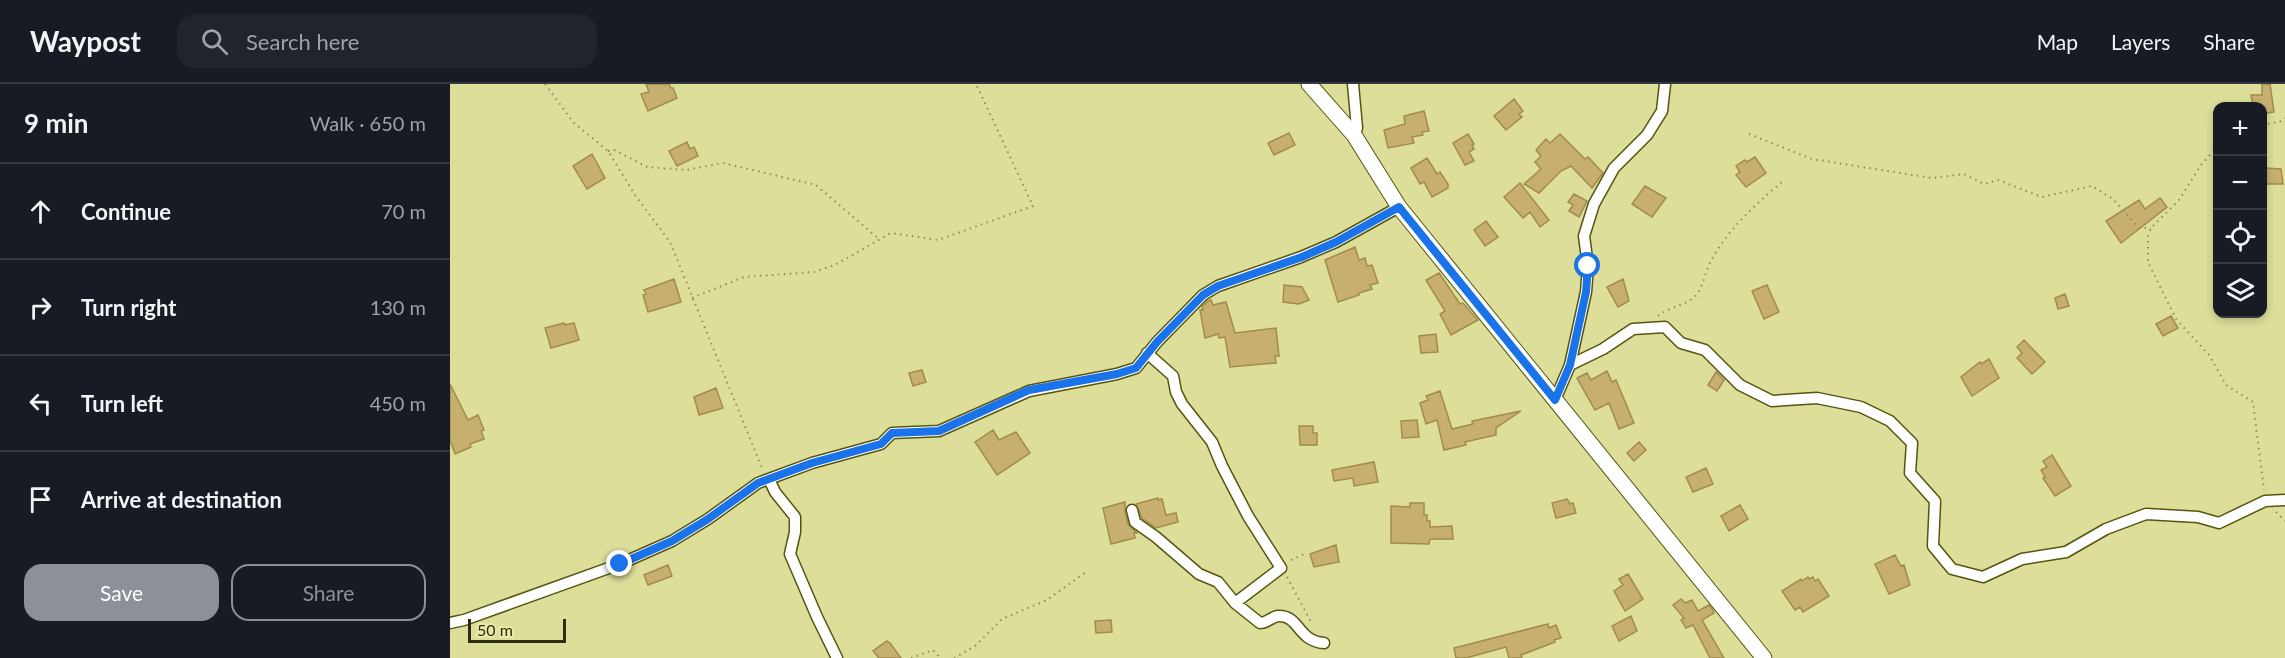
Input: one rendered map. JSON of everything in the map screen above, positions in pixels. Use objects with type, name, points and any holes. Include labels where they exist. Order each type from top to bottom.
[{"type":"street","points":[[1309,84],[1354,135],[1399,207],[1764,658]]},
{"type":"street","points":[[1353,84],[1357,128],[1354,135]]},
{"type":"street","points":[[1555,400],[1570,365],[1586,292],[1588,266],[1584,236],[1594,204],[1614,168],[1647,135],[1662,111],[1665,84]]},
{"type":"street","points":[[450,623],[620,564],[672,541],[708,519],[758,483],[812,463],[881,444],[892,433],[939,431],[1029,390],[1136,368],[1147,353],[1203,295],[1218,286],[1302,257],[1336,242],[1399,207]]},
{"type":"street","points":[[1570,365],[1604,349],[1633,329],[1665,327],[1681,343],[1705,350],[1740,385],[1772,401],[1817,398],[1861,407],[1890,421],[1912,443],[1910,472],[1935,501],[1933,546],[1952,569],[1983,576],[2022,559],[2066,552],[2106,529],[2146,513],[2198,517],[2219,523],[2265,501],[2285,500]]},
{"type":"street","points":[[1147,353],[1173,376],[1176,392],[1182,404],[1212,442],[1248,516],[1281,568],[1235,603]]},
{"type":"street","points":[[769,479],[775,492],[795,517],[795,532],[790,554],[837,658]]},
{"type":"street","points":[[1132,510],[1135,522],[1199,573],[1218,582],[1235,603],[1260,623],[1281,616],[1293,621],[1308,639],[1324,643]]},
{"type":"path","points":[[545,84],[573,122],[608,151],[635,195],[670,242],[759,464],[769,479]]},
{"type":"path","points":[[692,298],[744,277],[814,272],[836,266],[891,233],[938,240],[1033,206],[976,84]]},
{"type":"path","points":[[2267,123],[2282,121],[2285,118]]},
{"type":"path","points":[[1749,134],[1812,159],[1932,178],[1964,174],[1984,184],[1998,180],[2042,197],[2092,186],[2113,199],[2139,228],[2151,228]]},
{"type":"path","points":[[608,151],[614,150],[647,167],[686,170],[723,163],[816,185],[880,240]]},
{"type":"path","points":[[2213,151],[2179,200],[2151,228],[2148,236],[2148,262],[2176,319],[2209,355],[2226,385],[2253,402],[2265,501],[2285,521]]},
{"type":"path","points":[[1645,328],[1664,311],[1686,302],[1698,293],[1713,258],[1727,236],[1749,209],[1783,181]]},
{"type":"path","points":[[1306,554],[1288,561],[1281,568],[1324,643]]},
{"type":"path","points":[[954,658],[975,645],[1002,619],[1047,600],[1086,572]]},
{"type":"path","points":[[911,658],[933,650],[940,658]]},
{"type":"building","points":[[646,84],[669,84],[677,98],[648,111],[641,94],[649,92]]},
{"type":"building","points":[[2262,84],[2270,84],[2274,112],[2267,113],[2267,102],[2252,102],[2251,95],[2262,95]]},
{"type":"building","points":[[1514,99],[1523,111],[1519,114],[1522,117],[1506,130],[1494,116]]},
{"type":"building","points":[[1424,111],[1429,131],[1412,137],[1414,143],[1388,148],[1384,130],[1405,124],[1404,116]]},
{"type":"building","points":[[1289,133],[1295,145],[1274,155],[1268,143]]},
{"type":"building","points":[[1468,134],[1474,144],[1472,145],[1474,149],[1469,152],[1474,161],[1465,165],[1453,143]]},
{"type":"building","points":[[1560,134],[1603,173],[1592,188],[1571,166],[1561,171],[1539,193],[1524,184],[1541,169],[1535,162],[1541,156],[1536,150],[1546,139],[1550,143]]},
{"type":"building","points":[[687,142],[690,149],[694,147],[698,156],[677,166],[669,151]]},
{"type":"building","points":[[592,154],[605,178],[587,189],[573,166]]},
{"type":"building","points":[[1755,157],[1766,173],[1746,187],[1736,175],[1740,172],[1736,166]]},
{"type":"building","points":[[1427,158],[1437,174],[1440,172],[1448,184],[1448,188],[1432,197],[1424,182],[1420,184],[1411,168]]},
{"type":"building","points":[[2267,168],[2281,169],[2283,184],[2267,184]]},
{"type":"building","points":[[1520,183],[1549,220],[1540,227],[1530,212],[1523,218],[1504,197]]},
{"type":"building","points":[[1645,186],[1666,198],[1652,217],[1632,204]]},
{"type":"building","points":[[1574,194],[1587,201],[1579,217],[1569,211],[1573,205],[1568,202]]},
{"type":"building","points":[[2160,198],[2167,207],[2121,243],[2106,221],[2139,200],[2145,209]]},
{"type":"building","points":[[1486,221],[1498,237],[1485,246],[1474,230]]},
{"type":"building","points":[[1355,247],[1359,260],[1365,258],[1367,266],[1372,265],[1378,283],[1370,285],[1372,289],[1338,302],[1325,260]]},
{"type":"building","points":[[1439,273],[1460,304],[1463,303],[1478,320],[1451,335],[1440,314],[1445,311],[1426,280]]},
{"type":"building","points":[[674,279],[681,302],[648,312],[643,295],[646,294],[644,290]]},
{"type":"building","points":[[1623,279],[1629,301],[1618,307],[1607,287]]},
{"type":"building","points":[[1284,285],[1302,287],[1309,300],[1299,304],[1283,302]]},
{"type":"building","points":[[1767,285],[1779,312],[1764,319],[1752,291]]},
{"type":"building","points":[[2065,294],[2069,306],[2058,309],[2055,298]]},
{"type":"building","points":[[1211,300],[1213,305],[1226,302],[1235,333],[1276,328],[1279,356],[1275,356],[1276,363],[1230,367],[1225,337],[1219,338],[1218,334],[1205,338],[1200,310],[1203,310],[1202,307]]},
{"type":"building","points":[[2171,316],[2178,328],[2163,336],[2156,324]]},
{"type":"building","points":[[564,323],[565,325],[574,323],[579,340],[551,348],[545,328]]},
{"type":"building","points":[[1436,334],[1438,352],[1421,353],[1419,336]]},
{"type":"building","points":[[2024,340],[2045,362],[2032,374],[2017,358],[2022,353],[2017,347]]},
{"type":"building","points":[[1989,359],[1999,378],[1972,396],[1961,377],[1980,362],[1981,364]]},
{"type":"building","points":[[922,370],[926,382],[913,386],[909,373]]},
{"type":"building","points":[[1607,371],[1612,382],[1616,380],[1634,423],[1619,429],[1609,403],[1595,410],[1577,378],[1587,373],[1591,380]]},
{"type":"building","points":[[1716,372],[1724,380],[1717,391],[1708,385]]},
{"type":"building","points":[[450,384],[468,420],[478,415],[484,430],[481,431],[484,439],[470,444],[471,447],[455,454],[450,440]]},
{"type":"building","points":[[716,388],[723,408],[699,415],[694,397]]},
{"type":"building","points":[[1440,391],[1452,429],[1473,424],[1472,421],[1521,411],[1496,428],[1496,435],[1465,442],[1466,445],[1444,450],[1437,420],[1426,424],[1420,403],[1428,400],[1426,396]]},
{"type":"building","points":[[1417,420],[1419,437],[1402,438],[1401,421]]},
{"type":"building","points":[[1299,426],[1313,426],[1313,433],[1317,433],[1317,445],[1300,445]]},
{"type":"building","points":[[993,430],[999,440],[1016,432],[1030,453],[997,475],[975,442]]},
{"type":"building","points":[[1639,442],[1646,450],[1634,461],[1627,453]]},
{"type":"building","points":[[2052,455],[2071,486],[2055,496],[2043,478],[2045,477],[2041,470],[2047,467],[2043,461]]},
{"type":"building","points":[[1374,462],[1378,482],[1354,486],[1353,478],[1334,481],[1332,470]]},
{"type":"building","points":[[1706,468],[1713,484],[1693,492],[1686,477]]},
{"type":"building","points":[[1158,498],[1158,500],[1162,499],[1166,515],[1176,513],[1178,522],[1156,528],[1142,518],[1136,504]]},
{"type":"building","points":[[1567,499],[1570,504],[1573,503],[1576,513],[1556,518],[1552,503]]},
{"type":"building","points":[[1125,502],[1128,524],[1137,533],[1134,533],[1135,538],[1111,544],[1103,508]]},
{"type":"building","points":[[1410,503],[1424,503],[1424,515],[1427,515],[1427,521],[1430,521],[1430,527],[1452,526],[1453,539],[1430,539],[1429,544],[1391,543],[1391,506],[1410,507]]},
{"type":"building","points":[[1740,505],[1748,519],[1729,531],[1721,516]]},
{"type":"building","points":[[1336,545],[1339,562],[1314,567],[1310,554]]},
{"type":"building","points":[[1895,555],[1901,566],[1904,565],[1910,585],[1889,594],[1875,564]]},
{"type":"building","points":[[668,565],[672,576],[648,585],[644,575]]},
{"type":"building","points":[[1628,574],[1643,599],[1625,611],[1614,591],[1623,585],[1619,579]]},
{"type":"building","points":[[1808,577],[1809,579],[1813,577],[1815,581],[1818,579],[1829,596],[1803,612],[1800,607],[1795,610],[1782,591]]},
{"type":"building","points":[[1681,599],[1685,603],[1692,600],[1698,611],[1709,605],[1713,610],[1714,613],[1702,620],[1724,658],[1710,658],[1693,625],[1686,628],[1681,620],[1684,618],[1673,605]]},
{"type":"building","points":[[1631,616],[1637,631],[1619,641],[1612,626]]},
{"type":"building","points":[[1111,620],[1112,632],[1096,633],[1095,621]]},
{"type":"building","points":[[1548,624],[1549,628],[1556,625],[1561,638],[1521,655],[1522,658],[1509,658],[1506,647],[1466,658],[1456,658],[1454,648]]},
{"type":"building","points":[[887,641],[901,658],[879,658],[873,651]]},
{"type":"route","points":[[620,564],[672,541],[708,519],[758,483],[812,463],[881,444],[892,433],[939,431],[1029,390],[1117,374],[1136,368],[1157,342],[1203,295],[1218,286],[1302,257],[1336,242],[1399,207],[1555,400],[1570,365],[1586,292],[1588,266]]}]
